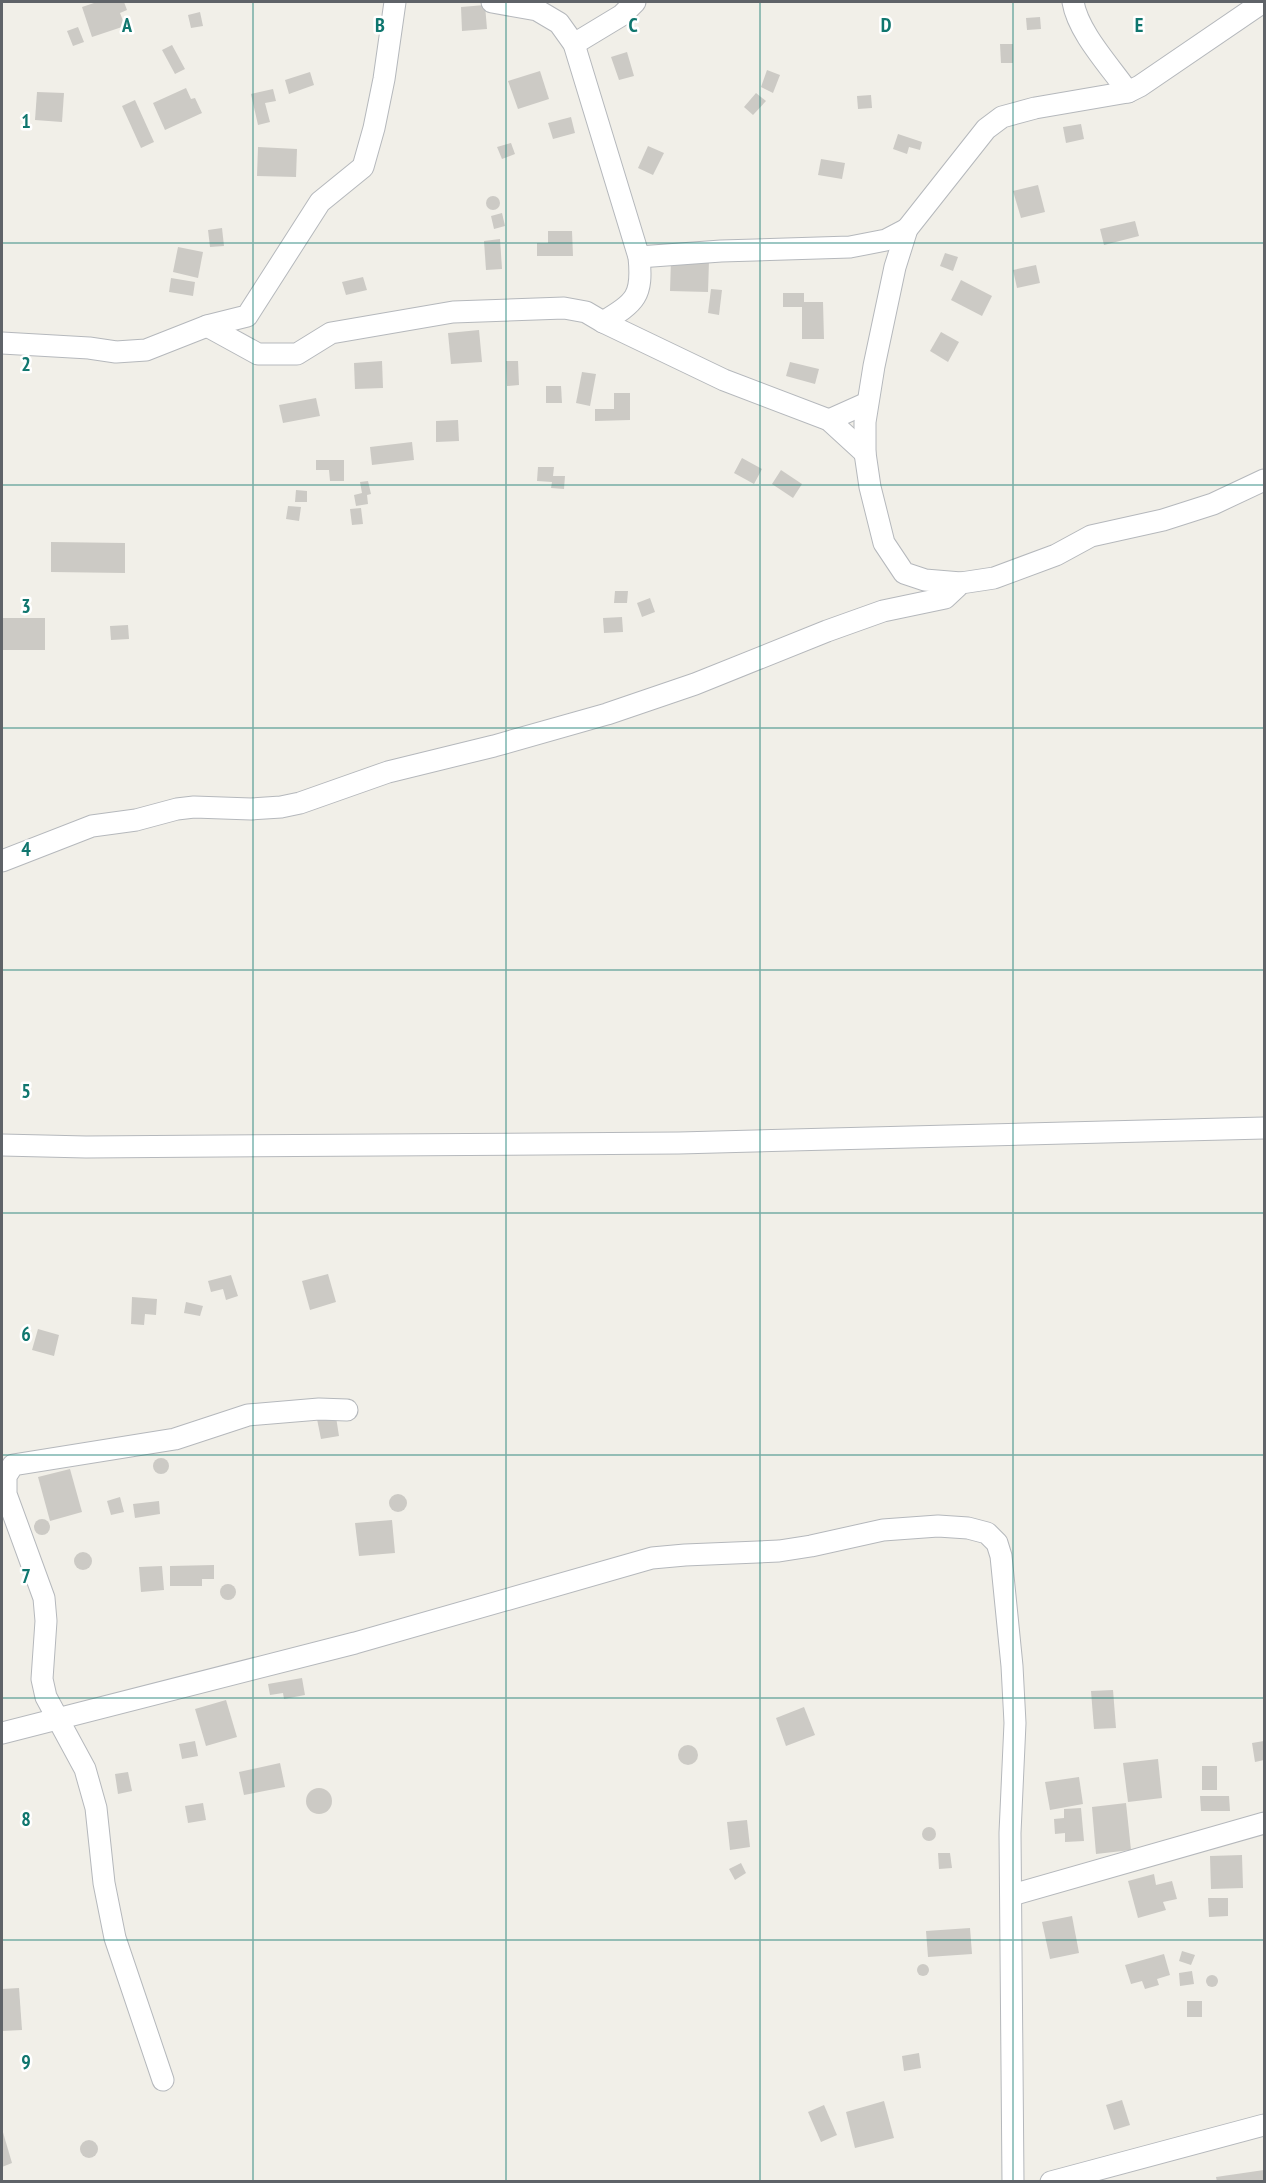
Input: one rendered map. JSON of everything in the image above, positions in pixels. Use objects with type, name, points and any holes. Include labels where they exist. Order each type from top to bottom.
[{"type":"street","points":[[2,343],[89,348],[116,352],[146,350],[207,326],[246,316],[320,202],[363,167],[374,128],[395,2]]},
{"type":"street","points":[[492,2],[537,10],[559,23],[574,44],[639,257],[641,280],[638,294],[622,311],[603,322]]},
{"type":"street","points":[[574,44],[622,15],[635,2]]},
{"type":"street","points":[[1072,2],[1075,17],[1082,30],[1128,92]]},
{"type":"street","points":[[1263,2],[1157,75],[1128,92],[1035,108],[1002,117],[986,129],[907,229],[895,267],[867,403],[865,453],[870,487],[884,543],[904,573],[925,580],[961,583],[994,578],[1056,555],[1091,536],[1163,520],[1213,504],[1264,480]]},
{"type":"street","points":[[639,257],[721,251],[850,247],[886,240],[907,229]]},
{"type":"street","points":[[207,326],[258,354],[297,354],[331,333],[453,312],[564,308],[586,312],[724,380],[829,420],[865,453]]},
{"type":"street","points":[[829,420],[867,403]]},
{"type":"street","points":[[2,861],[92,826],[135,820],[177,809],[194,807],[251,809],[300,803],[388,772],[494,746],[607,714],[695,684],[883,611],[945,598],[961,583]]},
{"type":"street","points":[[2,1145],[97,1147],[679,1143],[1264,1128]]},
{"type":"street","points":[[163,2080],[115,1938],[104,1883],[96,1808],[85,1769],[46,1697],[42,1679],[46,1621],[44,1598],[6,1494],[6,1476],[13,1465],[175,1438],[248,1415],[308,1410],[347,1410]]},
{"type":"street","points":[[2,1733],[355,1643],[652,1558],[779,1551],[883,1530],[938,1526],[968,1528],[987,1533],[997,1543],[1001,1556],[1015,1723],[1010,1833],[1013,2181]]},
{"type":"street","points":[[1012,1895],[1264,1823]]},
{"type":"street","points":[[1051,2181],[1264,2126]]},
{"type":"building","points":[[97,2],[124,2],[127,10],[120,13],[125,26],[92,37],[82,7]]},
{"type":"building","points":[[485,5],[487,29],[462,31],[461,7]]},
{"type":"building","points":[[200,12],[203,26],[191,28],[188,15]]},
{"type":"building","points":[[1040,17],[1041,29],[1027,30],[1026,18]]},
{"type":"building","points":[[78,27],[84,42],[73,46],[67,31]]},
{"type":"building","points":[[1000,44],[1013,44],[1013,63],[1001,63]]},
{"type":"building","points":[[172,45],[185,69],[175,74],[162,50]]},
{"type":"building","points":[[627,52],[634,76],[619,80],[611,57]]},
{"type":"building","points":[[767,70],[780,75],[773,93],[761,87]]},
{"type":"building","points":[[540,71],[549,99],[518,109],[508,81]]},
{"type":"building","points":[[310,72],[314,85],[289,94],[285,80]]},
{"type":"building","points":[[186,88],[191,99],[195,98],[202,113],[165,130],[153,103]]},
{"type":"building","points":[[273,89],[276,101],[265,103],[270,122],[258,125],[251,94]]},
{"type":"building","points":[[37,92],[64,93],[62,122],[35,120]]},
{"type":"building","points":[[756,93],[766,101],[753,115],[744,107]]},
{"type":"building","points":[[871,95],[872,108],[858,109],[857,96]]},
{"type":"building","points":[[135,100],[154,142],[141,148],[122,106]]},
{"type":"building","points":[[571,117],[575,133],[553,139],[548,123]]},
{"type":"building","points":[[1081,124],[1084,139],[1066,143],[1063,127]]},
{"type":"building","points":[[898,134],[922,142],[920,150],[909,147],[907,154],[893,149]]},
{"type":"building","points":[[511,143],[515,154],[502,159],[497,147]]},
{"type":"building","points":[[648,146],[664,153],[653,175],[638,168]]},
{"type":"building","points":[[258,147],[297,149],[296,177],[257,176]]},
{"type":"building","points":[[821,159],[845,163],[842,179],[818,175]]},
{"type":"building","points":[[1038,185],[1045,212],[1021,218],[1013,191]]},
{"type":"building","points":[[490,196],[496,196],[500,203],[496,210],[490,210],[486,206],[486,200]]},
{"type":"building","points":[[502,213],[505,226],[494,229],[491,216]]},
{"type":"building","points":[[1135,221],[1139,236],[1104,245],[1100,229]]},
{"type":"building","points":[[222,228],[224,246],[210,247],[208,230]]},
{"type":"building","points":[[548,231],[572,231],[573,256],[537,256],[537,243],[548,243]]},
{"type":"building","points":[[500,239],[502,269],[486,270],[484,241]]},
{"type":"building","points":[[178,247],[203,252],[198,278],[173,272]]},
{"type":"building","points":[[945,253],[958,257],[953,271],[940,266]]},
{"type":"building","points":[[671,259],[709,260],[708,292],[670,291]]},
{"type":"building","points":[[1036,265],[1040,283],[1017,288],[1013,270]]},
{"type":"building","points":[[363,277],[367,290],[346,295],[342,282]]},
{"type":"building","points":[[171,278],[195,282],[193,296],[169,292]]},
{"type":"building","points":[[961,280],[992,296],[982,316],[951,300]]},
{"type":"building","points":[[711,289],[722,290],[719,315],[708,313]]},
{"type":"building","points":[[783,293],[804,293],[804,302],[823,302],[824,339],[802,339],[802,307],[783,307]]},
{"type":"building","points":[[479,330],[482,362],[451,364],[448,333]]},
{"type":"building","points":[[941,332],[959,342],[948,362],[930,351]]},
{"type":"building","points":[[382,361],[383,388],[355,389],[354,363]]},
{"type":"building","points":[[506,361],[518,361],[519,385],[507,386]]},
{"type":"building","points":[[790,362],[819,369],[815,384],[786,376]]},
{"type":"building","points":[[582,372],[596,374],[590,406],[576,403]]},
{"type":"building","points":[[546,386],[561,386],[562,403],[546,403]]},
{"type":"building","points":[[614,393],[630,393],[630,420],[595,421],[595,409],[614,409]]},
{"type":"building","points":[[316,398],[320,416],[283,423],[279,405]]},
{"type":"building","points":[[458,420],[459,441],[436,442],[436,421]]},
{"type":"building","points":[[412,442],[414,460],[372,465],[370,447]]},
{"type":"building","points":[[742,458],[762,469],[754,484],[734,473]]},
{"type":"building","points":[[316,460],[344,460],[344,481],[330,481],[329,470],[316,470]]},
{"type":"building","points":[[538,467],[554,467],[553,476],[565,476],[564,489],[551,488],[552,482],[537,481]]},
{"type":"building","points":[[781,470],[802,484],[793,498],[772,484]]},
{"type":"building","points":[[368,481],[371,494],[367,495],[368,504],[356,506],[354,495],[362,493],[360,482]]},
{"type":"building","points":[[296,490],[307,491],[307,502],[295,502]]},
{"type":"building","points":[[288,506],[301,507],[299,521],[286,519]]},
{"type":"building","points":[[361,508],[363,524],[352,525],[350,509]]},
{"type":"building","points":[[51,542],[125,543],[125,573],[51,572]]},
{"type":"building","points":[[615,591],[628,591],[627,603],[614,603]]},
{"type":"building","points":[[650,598],[655,612],[642,617],[637,603]]},
{"type":"building","points":[[622,617],[623,632],[604,633],[603,618]]},
{"type":"building","points":[[2,618],[45,618],[45,650],[2,650]]},
{"type":"building","points":[[128,625],[129,639],[111,640],[110,626]]},
{"type":"building","points":[[328,1274],[336,1302],[310,1310],[302,1281]]},
{"type":"building","points":[[231,1275],[238,1296],[226,1300],[223,1289],[211,1292],[208,1281]]},
{"type":"building","points":[[132,1297],[157,1299],[156,1315],[145,1314],[144,1325],[131,1324]]},
{"type":"building","points":[[186,1302],[203,1306],[200,1316],[184,1313]]},
{"type":"building","points":[[38,1329],[59,1335],[54,1356],[32,1350]]},
{"type":"building","points":[[336,1417],[339,1436],[321,1439],[317,1419]]},
{"type":"building","points":[[161,1458],[167,1460],[169,1466],[167,1472],[161,1474],[155,1472],[153,1466],[155,1460]]},
{"type":"building","points":[[70,1469],[82,1512],[50,1521],[38,1477]]},
{"type":"building","points":[[394,1494],[402,1494],[407,1499],[405,1510],[394,1512],[389,1507],[389,1499]]},
{"type":"building","points":[[120,1497],[124,1512],[111,1515],[107,1501]]},
{"type":"building","points":[[159,1501],[160,1514],[135,1518],[133,1504]]},
{"type":"building","points":[[42,1519],[50,1527],[42,1535],[34,1527]]},
{"type":"building","points":[[392,1520],[395,1553],[359,1556],[355,1523]]},
{"type":"building","points":[[83,1552],[89,1555],[92,1561],[89,1567],[83,1570],[77,1567],[74,1561],[77,1555]]},
{"type":"building","points":[[214,1565],[214,1579],[202,1579],[202,1586],[170,1586],[170,1566]]},
{"type":"building","points":[[162,1566],[164,1590],[141,1592],[139,1567]]},
{"type":"building","points":[[228,1584],[234,1586],[236,1592],[234,1598],[228,1600],[222,1598],[220,1592],[222,1586]]},
{"type":"building","points":[[302,1678],[305,1695],[284,1699],[283,1693],[270,1695],[268,1684]]},
{"type":"building","points":[[1113,1690],[1116,1728],[1094,1729],[1091,1691]]},
{"type":"building","points":[[226,1700],[237,1737],[206,1746],[195,1709]]},
{"type":"building","points":[[804,1707],[815,1735],[786,1746],[776,1718]]},
{"type":"building","points":[[195,1741],[198,1756],[182,1759],[179,1744]]},
{"type":"building","points":[[1264,1741],[1264,1760],[1255,1762],[1252,1743]]},
{"type":"building","points":[[688,1745],[695,1748],[698,1755],[695,1762],[688,1765],[681,1762],[678,1755],[681,1748]]},
{"type":"building","points":[[1158,1759],[1162,1798],[1128,1802],[1123,1763]]},
{"type":"building","points":[[280,1763],[285,1787],[244,1795],[239,1772]]},
{"type":"building","points":[[1202,1766],[1217,1766],[1217,1790],[1202,1790]]},
{"type":"building","points":[[128,1772],[132,1791],[118,1794],[115,1774]]},
{"type":"building","points":[[1079,1777],[1083,1804],[1050,1810],[1045,1782]]},
{"type":"building","points":[[319,1788],[328,1792],[332,1801],[328,1810],[319,1814],[310,1810],[306,1801],[310,1792]]},
{"type":"building","points":[[1200,1796],[1229,1796],[1230,1811],[1201,1811]]},
{"type":"building","points":[[203,1803],[206,1820],[188,1823],[185,1806]]},
{"type":"building","points":[[1126,1803],[1131,1850],[1096,1854],[1092,1807]]},
{"type":"building","points":[[1081,1808],[1084,1841],[1065,1842],[1065,1833],[1055,1834],[1054,1819],[1064,1818],[1064,1809]]},
{"type":"building","points":[[747,1820],[750,1847],[730,1850],[727,1822]]},
{"type":"building","points":[[926,1827],[932,1827],[936,1834],[932,1841],[926,1841],[922,1837],[922,1831]]},
{"type":"building","points":[[938,1853],[950,1853],[952,1868],[939,1869]]},
{"type":"building","points":[[1242,1855],[1243,1888],[1211,1889],[1210,1856]]},
{"type":"building","points":[[741,1863],[746,1873],[735,1880],[729,1869]]},
{"type":"building","points":[[1154,1874],[1156,1885],[1172,1881],[1177,1899],[1163,1902],[1166,1910],[1138,1918],[1128,1881]]},
{"type":"building","points":[[1208,1898],[1228,1898],[1228,1916],[1209,1917]]},
{"type":"building","points":[[1072,1916],[1079,1953],[1050,1959],[1042,1922]]},
{"type":"building","points":[[970,1928],[972,1954],[928,1957],[926,1931]]},
{"type":"building","points":[[1182,1951],[1195,1955],[1191,1965],[1179,1961]]},
{"type":"building","points":[[1164,1954],[1170,1975],[1157,1979],[1159,1985],[1145,1989],[1142,1981],[1131,1984],[1125,1965]]},
{"type":"building","points":[[925,1964],[929,1970],[925,1976],[921,1976],[917,1968]]},
{"type":"building","points":[[1192,1971],[1194,1984],[1180,1986],[1179,1973]]},
{"type":"building","points":[[1214,1975],[1218,1981],[1214,1987],[1210,1987],[1206,1979]]},
{"type":"building","points":[[19,1988],[22,2030],[2,2031],[2,1989]]},
{"type":"building","points":[[1187,2001],[1202,2001],[1202,2017],[1187,2017]]},
{"type":"building","points":[[919,2053],[921,2068],[904,2071],[902,2056]]},
{"type":"building","points":[[1122,2100],[1130,2125],[1114,2130],[1106,2105]]},
{"type":"building","points":[[884,2101],[894,2138],[855,2148],[846,2112]]},
{"type":"building","points":[[824,2105],[837,2135],[821,2142],[808,2112]]},
{"type":"building","points":[[2,2129],[12,2163],[2,2167]]},
{"type":"building","points":[[89,2140],[95,2143],[98,2149],[95,2155],[89,2158],[83,2155],[80,2149],[83,2143]]},
{"type":"building","points":[[1264,2170],[1264,2182],[1217,2182],[1216,2177]]}]
